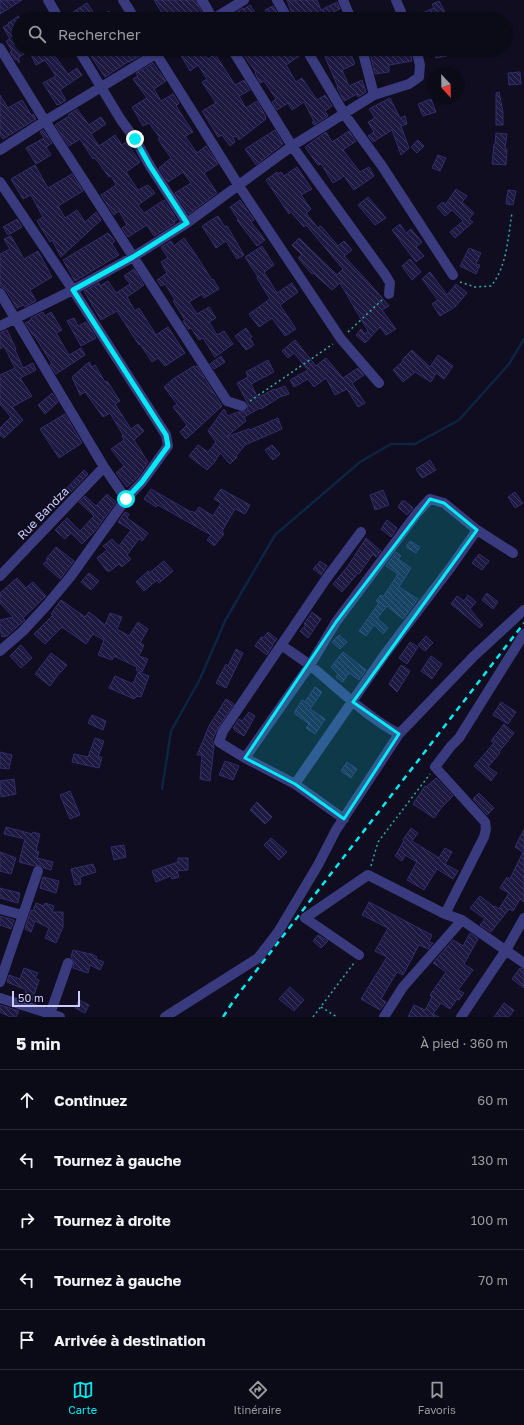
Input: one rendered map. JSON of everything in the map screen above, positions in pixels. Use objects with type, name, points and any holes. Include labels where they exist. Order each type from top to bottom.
[{"type":"street","points":[[48,0],[56,12]]},
{"type":"street","points":[[123,0],[131,12]]},
{"type":"street","points":[[202,0],[209,12]]},
{"type":"street","points":[[224,12],[244,0]]},
{"type":"street","points":[[276,0],[284,12]]},
{"type":"street","points":[[343,0],[348,12]]},
{"type":"street","points":[[396,0],[401,12]]},
{"type":"street","points":[[0,48],[45,121],[228,401],[242,406]]},
{"type":"street","points":[[82,56],[120,120],[135,139],[150,166],[187,223]]},
{"type":"street","points":[[0,150],[150,56]]},
{"type":"street","points":[[161,56],[239,186],[341,339],[379,383]]},
{"type":"street","points":[[236,56],[292,146],[386,276],[390,283],[390,294]]},
{"type":"street","points":[[310,56],[344,115],[382,166],[453,275]]},
{"type":"street","points":[[364,56],[374,96]]},
{"type":"street","points":[[0,326],[73,290],[133,257],[187,223],[292,146],[374,96],[409,84],[419,77],[420,65],[418,56]]},
{"type":"street","points":[[0,182],[73,290],[166,435],[168,446],[142,482],[126,499],[71,576],[23,631],[0,651]]},
{"type":"street","points":[[0,293],[104,467],[126,499]]},
{"type":"street","name":"Rue Bandza","points":[[0,576],[104,467]]},
{"type":"street","points":[[244,758],[310,665],[336,622],[417,513],[430,499],[444,503],[477,530],[513,553]]},
{"type":"street","points":[[295,784],[385,654],[477,530]]},
{"type":"street","points":[[344,819],[295,784],[244,758],[219,742],[223,731],[281,645],[326,579],[361,532]]},
{"type":"street","points":[[164,1017],[258,958],[278,932],[318,865],[336,830],[399,734],[474,656],[524,610]]},
{"type":"street","points":[[446,914],[484,837],[486,829],[485,822],[435,768],[451,746],[459,738],[524,634]]},
{"type":"street","points":[[281,645],[310,665],[353,702],[389,729],[399,734]]},
{"type":"street","points":[[0,982],[38,871]]},
{"type":"street","points":[[359,955],[305,918],[368,875],[446,914],[462,920],[524,964]]},
{"type":"street","points":[[0,910],[22,915]]},
{"type":"street","points":[[461,1017],[506,950],[524,918]]},
{"type":"street","points":[[384,1017],[403,987],[462,920]]},
{"type":"street","points":[[0,998],[53,1016],[68,963]]},
{"type":"path","points":[[453,275],[462,283],[475,288],[491,286],[498,277],[504,256],[512,213]]},
{"type":"path","points":[[242,406],[341,339],[390,294]]},
{"type":"path","points":[[368,875],[378,842],[435,768]]},
{"type":"path","points":[[312,1017],[359,955]]},
{"type":"path","points":[[321,1007],[337,1017]]},
{"type":"highlighted area","points":[[430,499],[444,503],[477,530],[353,702],[399,734],[344,819],[295,784],[245,758],[336,622]]},
{"type":"building","points":[[0,0],[22,0],[0,14]]},
{"type":"building","points":[[154,0],[196,0],[202,12],[164,12],[161,12]]},
{"type":"building","points":[[287,0],[317,0],[321,10],[337,2],[340,9],[334,12],[291,12]]},
{"type":"building","points":[[439,1],[445,12],[424,12],[434,8],[432,4]]},
{"type":"building","points":[[87,3],[93,12],[73,12]]},
{"type":"building","points":[[250,5],[254,12],[236,12],[243,8],[244,9]]},
{"type":"building","points":[[273,6],[277,12],[266,12],[265,10]]},
{"type":"building","points":[[12,20],[12,51],[6,41],[10,39],[3,27],[9,24],[8,23]]},
{"type":"building","points":[[12,56],[21,56],[19,57],[19,63],[17,59],[15,60]]},
{"type":"building","points":[[32,56],[55,56],[68,74],[77,68],[82,75],[60,90],[66,100],[57,105],[43,83],[56,76],[45,60],[36,65]]},
{"type":"building","points":[[91,56],[140,56],[129,61],[105,77]]},
{"type":"building","points":[[181,56],[206,56],[208,59],[212,56],[216,56],[235,85],[244,80],[250,90],[239,96],[246,108],[257,101],[266,119],[239,140],[236,136],[233,137],[235,142],[230,146],[222,135],[218,137],[202,111],[216,103],[202,82],[207,79],[198,65],[190,71]]},
{"type":"building","points":[[244,56],[300,56],[286,65],[296,82],[302,78],[317,100],[325,95],[332,106],[325,111],[328,116],[314,125],[312,122],[314,121],[304,102],[292,110],[288,103],[277,110],[272,102],[276,99],[264,81],[260,83],[255,73],[256,72]]},
{"type":"building","points":[[325,56],[352,56],[355,64],[342,70],[349,86],[362,80],[366,92],[358,97],[357,94],[344,101],[337,88],[338,87]]},
{"type":"building","points":[[371,56],[411,56],[412,61],[389,65],[389,72],[375,74]]},
{"type":"building","points":[[436,56],[447,56],[436,58]]},
{"type":"building","points":[[153,63],[166,81],[154,89],[161,101],[173,94],[179,103],[176,106],[193,132],[185,136],[197,153],[206,146],[218,164],[204,173],[217,193],[189,214],[175,193],[191,183],[183,172],[168,182],[159,168],[171,158],[158,139],[160,138],[149,123],[143,126],[132,107],[147,98],[133,79],[138,76],[136,73]]},
{"type":"building","points":[[520,72],[521,84],[509,85],[508,73]]},
{"type":"building","points":[[499,92],[503,112],[503,125],[496,125],[496,93]]},
{"type":"building","points":[[0,95],[8,108],[22,100],[32,116],[33,114],[36,119],[3,139],[0,135]]},
{"type":"building","points":[[390,98],[400,118],[405,116],[407,124],[401,126],[409,148],[401,155],[392,130],[373,142],[368,136],[374,132],[368,122],[375,118],[369,109]]},
{"type":"building","points":[[428,100],[428,104],[433,104],[436,112],[423,116],[418,104]]},
{"type":"building","points":[[77,109],[89,125],[101,117],[106,124],[91,134],[99,146],[115,135],[122,145],[126,142],[140,162],[126,172],[138,190],[148,185],[155,193],[138,205],[144,213],[164,200],[177,220],[174,221],[175,223],[154,236],[147,225],[128,237],[122,228],[127,225],[119,211],[114,215],[101,195],[116,185],[111,176],[109,177],[95,158],[93,159],[80,139],[69,146],[55,125]]},
{"type":"building","points":[[43,130],[52,143],[46,147],[51,155],[36,164],[26,148],[44,138],[40,132]]},
{"type":"building","points":[[275,130],[283,144],[256,165],[245,149]]},
{"type":"building","points":[[349,131],[356,141],[343,150],[360,172],[369,167],[374,176],[354,190],[344,176],[333,183],[321,164],[318,165],[305,147],[326,132],[332,142]]},
{"type":"building","points":[[496,133],[507,134],[505,149],[507,149],[506,165],[492,164]]},
{"type":"building","points":[[418,140],[424,146],[417,153],[411,147]]},
{"type":"building","points":[[438,155],[446,158],[440,171],[432,168]]},
{"type":"building","points":[[35,165],[48,188],[72,174],[83,191],[58,206],[65,218],[77,210],[85,222],[96,212],[101,220],[61,257],[52,240],[50,242],[37,221],[43,217],[31,195],[23,199],[11,179]]},
{"type":"building","points":[[297,167],[312,189],[301,195],[311,209],[306,213],[318,228],[321,226],[338,246],[344,241],[352,250],[344,256],[389,306],[382,310],[396,329],[386,335],[380,327],[365,343],[356,335],[361,329],[365,334],[368,331],[340,283],[332,290],[313,273],[312,274],[298,258],[302,255],[292,245],[299,238],[337,275],[343,269],[306,225],[304,227],[291,212],[289,214],[266,180],[277,172],[278,174],[281,172],[284,176]]},
{"type":"building","points":[[456,189],[467,196],[462,202],[474,213],[469,219],[473,222],[455,238],[450,232],[463,221],[452,210],[445,216],[437,207],[443,202],[445,205]]},
{"type":"building","points":[[508,190],[516,191],[513,205],[506,204]]},
{"type":"building","points":[[368,197],[386,218],[375,225],[358,205]]},
{"type":"building","points":[[240,200],[254,220],[251,222],[265,240],[257,246],[237,220],[238,219],[230,207]]},
{"type":"building","points":[[218,216],[225,227],[227,226],[244,255],[237,259],[226,241],[216,248],[202,226]]},
{"type":"building","points":[[17,219],[22,227],[8,235],[3,227]]},
{"type":"building","points":[[400,224],[406,233],[411,229],[422,242],[416,247],[424,256],[416,262],[392,230]]},
{"type":"building","points":[[108,233],[115,241],[112,244],[119,255],[75,281],[63,260]]},
{"type":"building","points":[[11,236],[24,259],[38,251],[52,277],[30,290],[36,301],[25,307],[23,305],[17,308],[6,290],[0,286],[0,254],[10,249],[4,239]]},
{"type":"building","points":[[184,238],[219,289],[204,298],[202,294],[189,302],[197,314],[209,307],[216,318],[209,322],[217,335],[224,331],[233,344],[215,357],[203,338],[199,340],[191,328],[188,329],[183,321],[185,320],[173,301],[175,300],[165,284],[161,286],[157,280],[167,273],[161,262],[168,258],[161,247],[171,241],[174,246]]},
{"type":"building","points":[[262,246],[274,265],[264,272],[277,293],[292,283],[298,292],[280,305],[296,329],[285,336],[272,318],[259,327],[249,314],[270,299],[245,257]]},
{"type":"building","points":[[469,248],[481,253],[476,264],[480,265],[476,274],[460,266]]},
{"type":"building","points":[[410,259],[421,272],[412,280],[402,266]]},
{"type":"building","points":[[134,269],[144,285],[127,297],[135,311],[139,308],[156,335],[168,327],[185,353],[165,366],[158,358],[152,362],[117,311],[101,320],[84,291],[99,283],[100,286],[108,281],[116,293],[130,284],[124,276]]},
{"type":"building","points":[[430,272],[447,295],[456,284],[467,293],[455,307],[440,316],[432,304],[438,300],[422,279]]},
{"type":"building","points":[[43,312],[45,316],[51,312],[62,330],[56,333],[69,355],[81,348],[85,355],[56,374],[50,365],[52,364],[25,323]]},
{"type":"building","points":[[74,318],[78,326],[86,322],[96,338],[81,346],[67,321]]},
{"type":"building","points":[[246,328],[252,337],[250,338],[254,345],[246,350],[235,336]]},
{"type":"building","points":[[7,330],[23,368],[33,363],[36,370],[20,378],[32,396],[12,407],[23,420],[4,438],[0,435],[0,428],[11,417],[0,404],[0,375],[15,368],[4,346],[0,349],[0,333]]},
{"type":"building","points":[[295,340],[316,366],[326,358],[343,378],[358,368],[364,375],[352,383],[365,403],[358,407],[347,389],[335,395],[326,378],[314,387],[308,379],[294,387],[290,380],[308,370],[294,353],[288,358],[282,351]]},
{"type":"building","points":[[412,350],[430,367],[438,355],[453,366],[444,379],[436,373],[431,382],[415,372],[403,382],[393,370]]},
{"type":"building","points":[[221,356],[225,362],[214,369],[210,364]]},
{"type":"building","points":[[268,360],[274,372],[251,384],[258,398],[274,389],[275,390],[285,386],[289,394],[280,397],[261,409],[260,408],[244,417],[246,421],[226,437],[249,429],[250,430],[278,418],[282,429],[245,445],[230,464],[220,453],[214,463],[207,470],[189,456],[198,445],[208,452],[216,442],[208,431],[224,409],[228,416],[238,412],[247,411],[248,404],[237,383],[248,377],[246,372]]},
{"type":"building","points":[[89,362],[92,367],[95,365],[105,382],[107,381],[120,401],[115,404],[131,429],[138,424],[144,431],[134,440],[148,462],[137,478],[127,487],[116,473],[124,466],[111,449],[124,440],[123,435],[110,413],[103,417],[85,392],[80,395],[72,377]]},
{"type":"building","points":[[194,366],[197,366],[222,406],[186,439],[180,432],[187,425],[173,407],[177,404],[164,387],[173,379]]},
{"type":"building","points":[[52,393],[58,402],[45,414],[38,405]]},
{"type":"building","points":[[65,414],[82,443],[59,458],[40,429]]},
{"type":"building","points":[[272,445],[280,454],[273,460],[265,450]]},
{"type":"building","points":[[430,460],[436,470],[422,478],[416,469]]},
{"type":"building","points":[[84,470],[88,474],[69,494],[65,490]]},
{"type":"building","points":[[151,489],[191,512],[192,511],[195,513],[199,507],[213,516],[221,503],[214,499],[221,489],[250,505],[245,514],[235,509],[222,531],[224,534],[214,546],[207,540],[211,535],[158,505],[156,507],[144,499]]},
{"type":"building","points":[[383,490],[389,505],[375,510],[370,495]]},
{"type":"building","points":[[515,492],[523,503],[515,508],[508,497]]},
{"type":"building","points":[[107,494],[116,502],[95,531],[82,544],[71,533],[65,539],[55,530],[67,518],[80,531],[94,516],[79,502],[85,496],[96,506]]},
{"type":"building","points":[[402,501],[405,501],[413,508],[407,515],[398,507]]},
{"type":"building","points":[[125,512],[129,514],[127,518],[148,533],[142,541],[139,539],[127,555],[131,559],[122,567],[119,564],[110,571],[107,571],[97,558],[107,550],[103,546],[112,539],[119,546],[131,530],[118,522]]},
{"type":"building","points":[[387,520],[397,528],[391,537],[381,529]]},
{"type":"building","points":[[366,538],[381,551],[376,557],[373,554],[359,574],[358,573],[342,592],[333,584],[348,566]]},
{"type":"building","points":[[410,541],[420,547],[416,553],[406,547]]},
{"type":"building","points":[[56,547],[74,561],[60,579],[43,564],[48,560],[46,559]]},
{"type":"building","points":[[396,552],[401,556],[398,559],[411,568],[399,587],[418,599],[403,619],[387,606],[378,619],[388,628],[383,634],[374,625],[366,636],[359,631],[379,603],[376,601],[381,595],[383,597],[398,574],[386,566]]},
{"type":"building","points":[[479,554],[489,561],[482,570],[472,563]]},
{"type":"building","points":[[164,561],[173,571],[159,583],[157,580],[144,591],[136,582],[148,571],[149,573]]},
{"type":"building","points":[[320,561],[327,566],[321,575],[313,569]]},
{"type":"building","points":[[89,573],[99,581],[91,590],[81,582]]},
{"type":"building","points":[[17,578],[26,588],[33,582],[46,596],[23,618],[25,620],[7,636],[2,637],[0,620],[13,617],[0,603],[0,593]]},
{"type":"building","points":[[487,593],[498,602],[493,609],[482,600]]},
{"type":"building","points":[[468,595],[476,602],[470,609],[483,625],[480,628],[451,604],[457,596],[464,601]]},
{"type":"building","points":[[61,600],[85,617],[89,612],[105,625],[110,613],[122,617],[117,629],[129,636],[138,622],[148,629],[140,643],[144,645],[139,656],[148,659],[142,672],[136,670],[137,667],[114,656],[112,660],[98,655],[104,640],[93,634],[86,644],[62,627],[45,644],[34,634],[53,615],[51,614]]},
{"type":"building","points":[[312,612],[321,619],[308,638],[300,631],[306,625],[304,624]]},
{"type":"building","points":[[268,632],[277,639],[267,655],[255,646],[261,637],[263,638]]},
{"type":"building","points":[[339,635],[347,642],[340,649],[332,642]]},
{"type":"building","points":[[426,636],[433,643],[425,651],[418,645]]},
{"type":"building","points":[[410,642],[418,647],[407,664],[399,658]]},
{"type":"building","points":[[21,645],[32,658],[21,668],[10,656]]},
{"type":"building","points":[[236,649],[243,653],[226,688],[216,683],[226,664],[228,666]]},
{"type":"building","points":[[343,652],[366,670],[359,680],[349,673],[343,682],[336,677],[338,674],[331,667]]},
{"type":"building","points":[[51,653],[67,665],[50,686],[35,674]]},
{"type":"building","points":[[431,656],[442,664],[432,679],[421,671]]},
{"type":"building","points":[[401,665],[410,671],[397,692],[389,684]]},
{"type":"building","points":[[138,672],[149,676],[141,697],[137,696],[134,699],[109,688],[115,676],[133,684]]},
{"type":"building","points":[[315,687],[322,692],[310,709],[325,719],[315,734],[306,728],[309,724],[294,713],[302,700],[305,702]]},
{"type":"building","points":[[226,699],[234,704],[212,740],[214,746],[210,781],[200,779],[202,755],[197,755],[209,726]]},
{"type":"building","points":[[501,702],[516,712],[508,724],[493,715]]},
{"type":"building","points":[[249,712],[255,716],[244,736],[233,728],[239,719],[242,721]]},
{"type":"building","points":[[92,715],[106,721],[103,730],[88,723]]},
{"type":"building","points":[[504,724],[514,733],[488,767],[497,773],[491,781],[474,766],[494,743],[491,741]]},
{"type":"building","points":[[95,738],[104,741],[98,757],[102,757],[99,768],[72,762],[74,754],[88,757]]},
{"type":"building","points":[[0,752],[12,755],[9,769],[0,768]]},
{"type":"building","points":[[225,761],[239,766],[233,780],[219,775]]},
{"type":"building","points":[[347,762],[357,769],[351,778],[341,771]]},
{"type":"building","points":[[436,778],[453,796],[434,818],[413,804],[425,786],[426,787]]},
{"type":"building","points":[[14,779],[16,794],[1,797],[0,781]]},
{"type":"building","points":[[70,791],[80,815],[70,819],[60,795]]},
{"type":"building","points":[[479,793],[494,808],[487,815],[473,799]]},
{"type":"building","points":[[257,802],[272,817],[265,824],[250,810]]},
{"type":"building","points":[[6,827],[32,834],[33,832],[40,834],[36,851],[39,852],[37,858],[53,862],[51,870],[40,865],[34,866],[19,862],[25,839],[4,834]]},
{"type":"building","points":[[411,828],[418,833],[412,841],[439,858],[445,848],[452,852],[445,864],[458,871],[453,879],[437,869],[424,890],[407,880],[417,862],[405,855],[402,861],[395,856]]},
{"type":"building","points":[[524,829],[524,902],[520,899],[513,911],[509,909],[491,932],[480,925],[485,919],[470,908],[480,896],[499,909],[509,893],[500,888],[507,877],[510,879],[523,852],[515,847]]},
{"type":"building","points":[[271,838],[287,852],[279,860],[264,845]]},
{"type":"building","points":[[124,845],[126,857],[114,860],[111,847]]},
{"type":"building","points":[[0,852],[16,858],[11,874],[0,871]]},
{"type":"building","points":[[178,858],[188,858],[188,870],[177,871],[179,877],[172,879],[171,876],[156,882],[152,871],[178,862]]},
{"type":"building","points":[[93,864],[96,872],[80,877],[81,884],[75,885],[71,869]]},
{"type":"building","points":[[43,877],[59,881],[56,893],[40,888]]},
{"type":"building","points":[[0,888],[20,893],[18,903],[0,898]]},
{"type":"building","points":[[369,902],[432,935],[429,942],[433,943],[428,949],[419,945],[403,975],[397,972],[381,999],[386,1002],[380,1010],[361,999],[387,957],[375,951],[388,928],[362,915]]},
{"type":"building","points":[[36,903],[44,906],[45,903],[54,906],[52,912],[63,912],[63,927],[56,943],[45,938],[49,928],[35,921],[31,932],[25,929],[31,910],[33,911]]},
{"type":"building","points":[[0,916],[14,920],[11,929],[0,925]]},
{"type":"building","points":[[470,933],[478,939],[464,964],[473,970],[458,990],[464,993],[459,1000],[457,999],[450,1009],[441,1003],[433,1014],[439,1017],[408,1017],[414,1005],[425,1010],[432,997],[430,995],[446,972],[433,963],[453,940],[463,946]]},
{"type":"building","points":[[318,935],[328,941],[321,948],[313,941]]},
{"type":"building","points":[[73,950],[90,953],[97,957],[96,959],[104,962],[100,970],[90,965],[88,973],[73,968],[74,962],[71,957]]},
{"type":"building","points":[[24,968],[38,973],[35,978],[39,980],[32,1001],[23,999],[26,990],[7,982],[9,975],[20,979]]},
{"type":"building","points":[[520,968],[524,969],[524,988],[512,979]]},
{"type":"building","points":[[290,987],[304,1000],[294,1011],[279,999]]},
{"type":"building","points":[[79,1000],[89,1005],[85,1013],[75,1008]]},
{"type":"building","points":[[504,1003],[514,1010],[509,1017],[494,1017]]},
{"type":"building","points":[[0,1005],[19,1011],[16,1017],[10,1017],[0,1012]]},
{"type":"waterway","points":[[162,789],[171,731],[199,681],[226,619],[275,535],[360,462],[391,444],[415,444],[459,420],[509,364],[524,339]]},
{"type":"railway","points":[[223,1017],[236,997],[524,623]]},
{"type":"route","points":[[126,499],[142,482],[168,446],[166,435],[73,290],[133,257],[187,223],[150,166],[135,139]]}]
